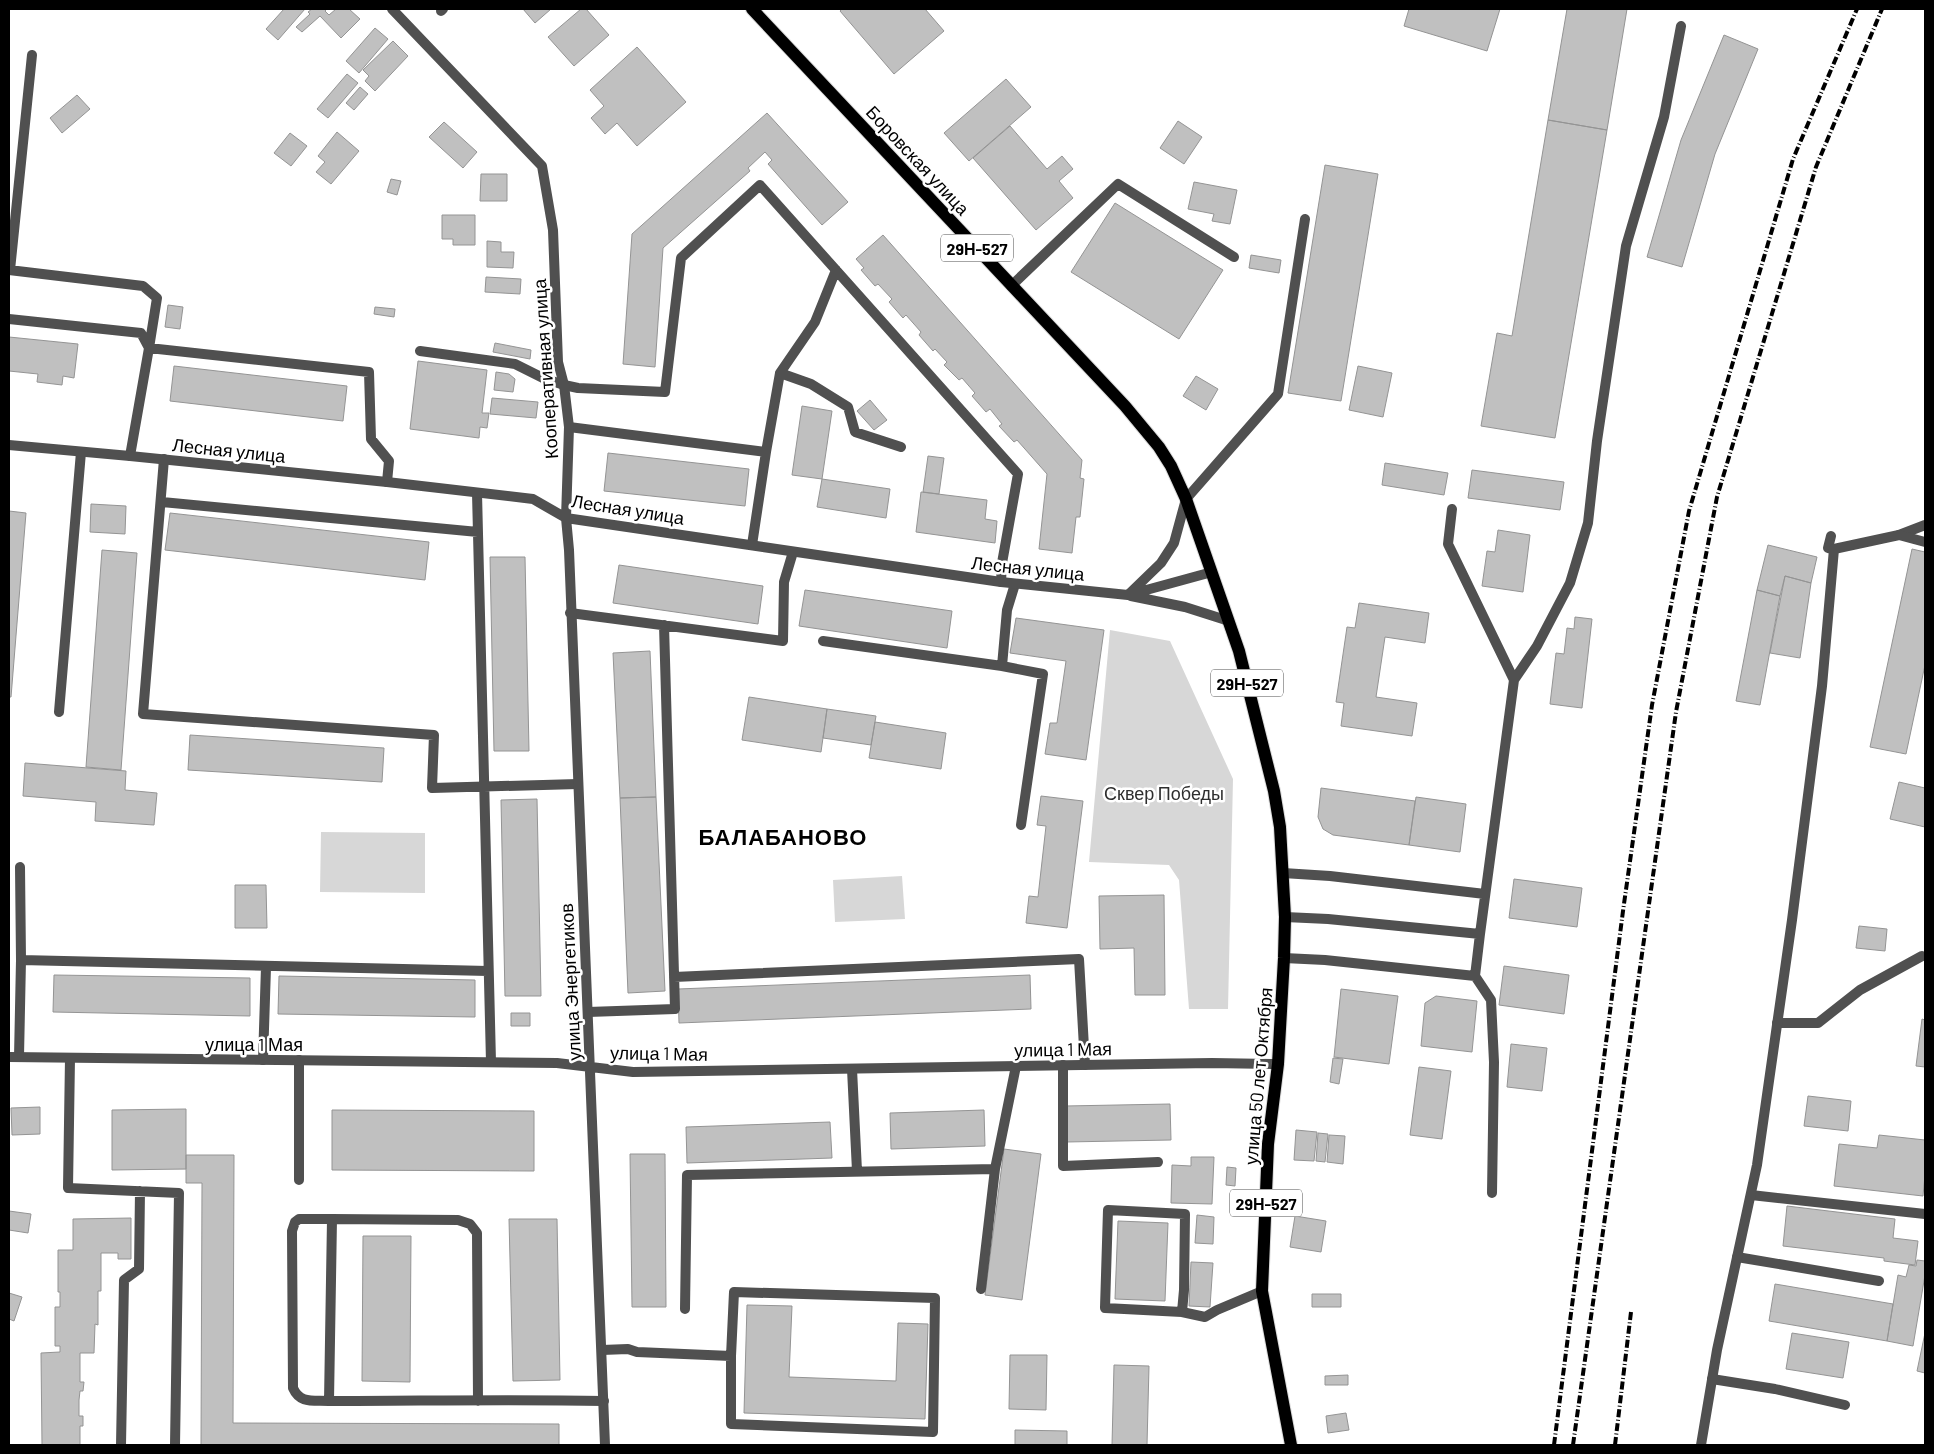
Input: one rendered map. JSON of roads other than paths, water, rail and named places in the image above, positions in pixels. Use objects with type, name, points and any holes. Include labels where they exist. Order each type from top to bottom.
[{"type":"main road","name":"Боровская улица","points":[[752,9],[1125,406],[1171,466],[1186,498]]},
{"type":"main road","name":"29Н-527","points":[[1186,498],[1239,651],[1274,791],[1280,827],[1285,917]]},
{"type":"main road","name":"улица 50 лет Октября","points":[[1285,917],[1278,1064],[1268,1144],[1262,1290],[1291,1445]]},
{"type":"street","name":"Кооперативная улица","points":[[392,9],[542,166],[554,230],[558,362],[564,385],[569,427],[566,518]]},
{"type":"street","points":[[1492,1193],[1494,1062],[1491,1000],[1474,976],[1514,680],[1538,646],[1570,583],[1588,523],[1597,441],[1626,246],[1664,117],[1681,26]]},
{"type":"street","points":[[32,55],[9,270],[143,286],[157,298],[130,456]]},
{"type":"street","points":[[1011,286],[1118,184],[1234,257]]},
{"type":"street","points":[[420,351],[515,364],[564,385],[578,388],[665,392],[681,258],[760,185],[1018,474],[1002,562],[1001,582]]},
{"type":"street","points":[[1128,595],[1161,564],[1174,543],[1186,498],[1278,394],[1304,219]]},
{"type":"street","points":[[752,545],[780,373],[816,322],[836,270]]},
{"type":"street","points":[[9,319],[141,333],[149,348]]},
{"type":"street","points":[[149,348],[370,372],[371,439],[389,461],[387,482]]},
{"type":"street","points":[[780,373],[811,384],[848,407],[856,432],[900,446]]},
{"type":"street","points":[[569,427],[766,452]]},
{"type":"street","name":"Лесная улица","points":[[9,446],[164,459],[533,499],[566,518],[1014,584],[1128,595],[1212,572]]},
{"type":"street","points":[[59,712],[81,452]]},
{"type":"street","points":[[164,459],[162,502],[143,714],[434,735],[432,788],[578,784]]},
{"type":"street","points":[[477,493],[491,1062]]},
{"type":"street","points":[[162,502],[478,532]]},
{"type":"street","points":[[1452,509],[1448,544],[1514,680]]},
{"type":"street","name":"улица Энергетиков","points":[[566,518],[569,550],[605,1445]]},
{"type":"street","points":[[1831,536],[1828,548],[1834,549],[1899,535],[1925,526]]},
{"type":"street","points":[[1899,535],[1925,542]]},
{"type":"street","points":[[1701,1445],[1712,1379],[1757,1165],[1822,686],[1834,549]]},
{"type":"street","points":[[570,612],[783,641],[784,582],[793,552]]},
{"type":"street","points":[[1002,666],[1007,610],[1014,584]]},
{"type":"street","points":[[1128,595],[1185,606],[1229,620]]},
{"type":"street","points":[[588,1012],[675,1009],[664,625]]},
{"type":"street","points":[[823,641],[1002,666],[1042,674],[1021,825]]},
{"type":"street","points":[[14,1057],[21,960],[20,867]]},
{"type":"street","points":[[1283,873],[1340,877],[1485,894]]},
{"type":"street","points":[[1285,917],[1328,919],[1480,934]]},
{"type":"street","points":[[1777,1023],[1818,1023],[1860,990],[1922,956]]},
{"type":"street","points":[[1284,958],[1325,960],[1474,976]]},
{"type":"street","points":[[674,977],[1079,959],[1085,1065]]},
{"type":"street","points":[[21,960],[266,967],[488,970]]},
{"type":"street","points":[[263,1060],[266,967]]},
{"type":"street","name":"улица 1 Мая","points":[[14,1057],[557,1063],[633,1072],[1212,1062],[1278,1064]]},
{"type":"street","points":[[70,1058],[68,1188],[179,1193],[175,1445]]},
{"type":"street","points":[[299,1060],[299,1180]]},
{"type":"street","points":[[1063,1065],[1064,1166],[1158,1162]]},
{"type":"street","points":[[981,1289],[996,1169],[1016,1066]]},
{"type":"street","points":[[852,1068],[857,1171]]},
{"type":"street","points":[[684,1309],[687,1175],[996,1169]]},
{"type":"street","points":[[121,1445],[124,1280],[139,1269],[140,1191]]},
{"type":"street","points":[[1751,1195],[1925,1214]]},
{"type":"street","points":[[1182,1312],[1185,1214],[1108,1210],[1104,1308],[1182,1312],[1205,1318],[1262,1290]]},
{"type":"street","points":[[478,1401],[477,1234],[470,1224],[458,1220],[299,1219],[295,1222],[292,1231],[293,1388],[296,1395],[302,1400],[328,1401],[478,1401],[604,1401]]},
{"type":"street","points":[[328,1401],[332,1219]]},
{"type":"street","points":[[1737,1258],[1879,1280]]},
{"type":"street","points":[[734,1292],[935,1298],[933,1432],[731,1424],[731,1356],[734,1292]]},
{"type":"street","points":[[602,1350],[628,1349],[637,1352],[731,1356]]},
{"type":"street","points":[[1712,1379],[1776,1389],[1845,1406]]},
{"type":"railway","points":[[1554,1445],[1623,911],[1652,705],[1689,511],[1793,159],[1857,9]]},
{"type":"railway","points":[[1573,1445],[1676,712],[1717,497],[1816,167],[1882,9]]},
{"type":"railway","points":[[1615,1445],[1631,1312]]},
{"type":"district","name":"БАЛАБАНОВО","points":[[783,836]]},
{"type":"park label","name":"Сквер Победы","points":[[1164,793]]}]
